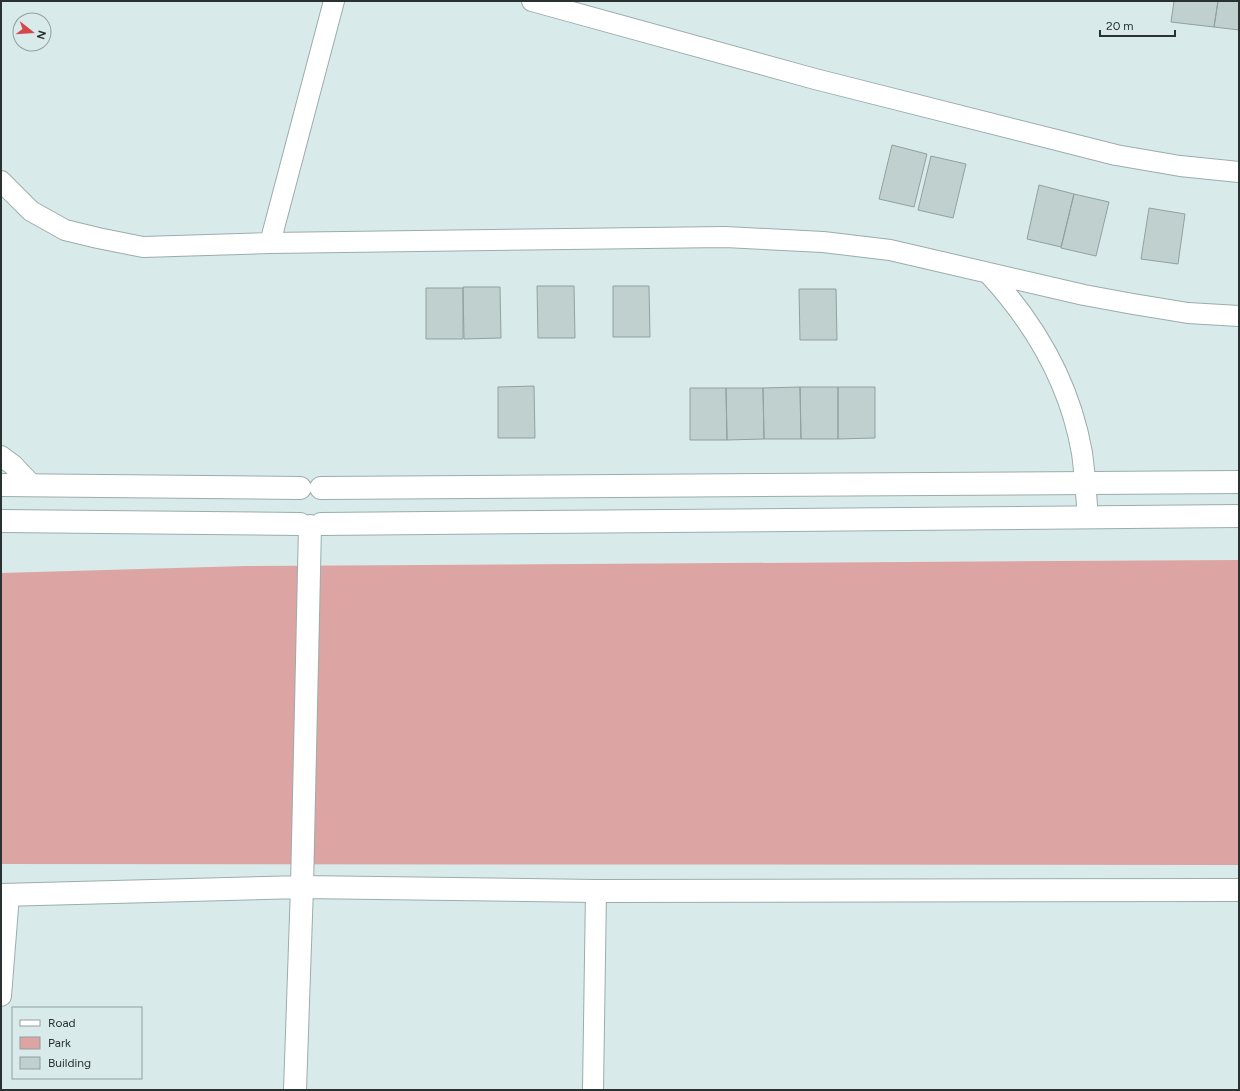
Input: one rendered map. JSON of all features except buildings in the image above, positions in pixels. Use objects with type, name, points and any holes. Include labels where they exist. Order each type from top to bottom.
[{"type":"street","points":[[270,243],[334,1]]},
{"type":"street","points":[[532,1],[815,79],[1116,155],[1180,166],[1239,172]]},
{"type":"street","points":[[1,181],[31,211],[65,230],[144,247],[270,243],[732,238],[823,242],[890,250],[990,274],[1133,304],[1188,313],[1239,316]]},
{"type":"street","points":[[990,274],[1027,319],[1056,369],[1067,397],[1082,453],[1088,517]]},
{"type":"street","points":[[1,456],[32,485]]},
{"type":"street","points":[[1,485],[310,488],[1239,482]]},
{"type":"street","points":[[310,488],[328,496],[330,506],[327,517],[310,525],[292,516],[289,506],[292,496],[310,488]]},
{"type":"street","points":[[1,521],[310,525],[1239,516]]},
{"type":"street","points":[[295,1090],[302,887],[310,525]]},
{"type":"street","points":[[1,996],[5,895],[302,887],[596,890],[1239,890]]},
{"type":"street","points":[[592,1090],[596,890]]},
{"type":"green space","points":[[1239,560],[1239,865],[1,864],[1,573],[246,566]]}]
